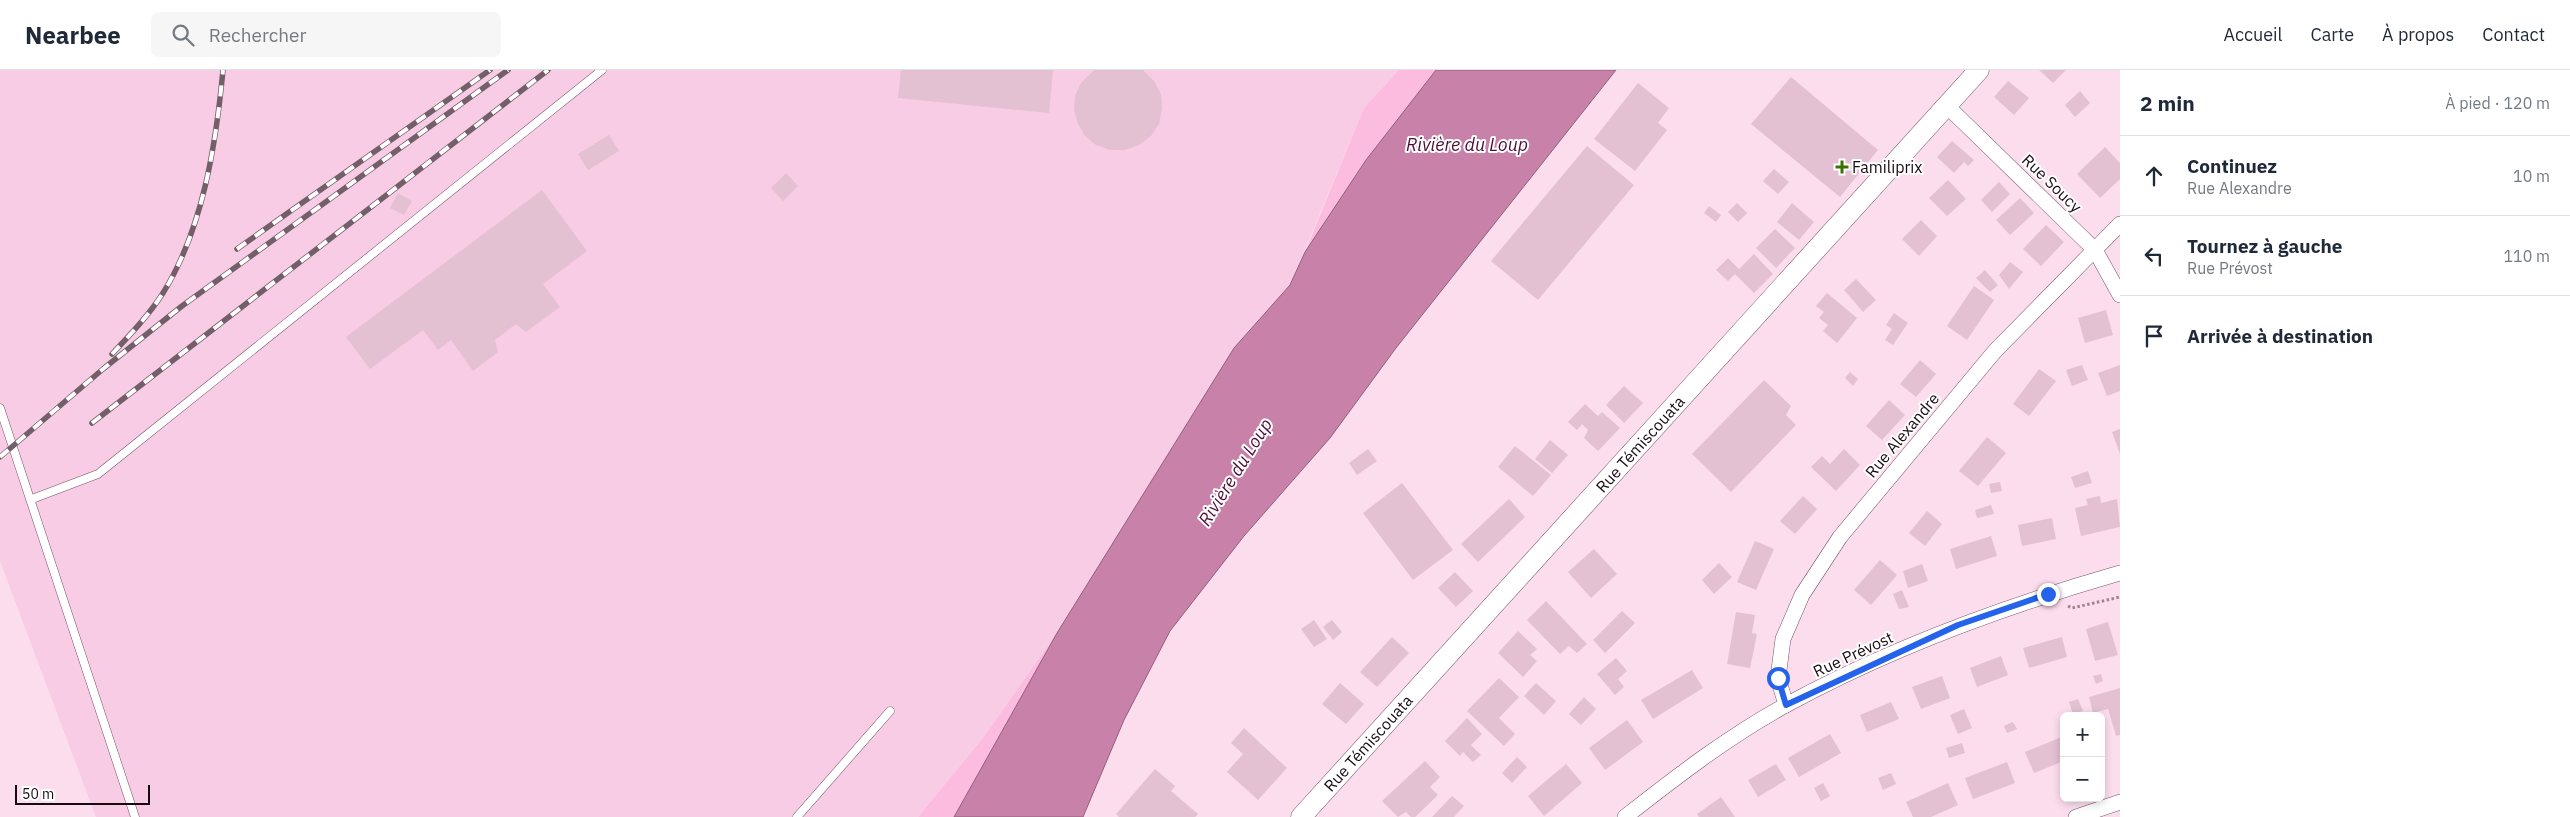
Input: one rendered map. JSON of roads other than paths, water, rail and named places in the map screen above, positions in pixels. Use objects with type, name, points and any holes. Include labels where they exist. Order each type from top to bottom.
[{"type":"main road","name":"Rue Témiscouata","points":[[1301,817],[1979,70]]},
{"type":"street","name":"Rue Soucy","points":[[1947,106],[2095,250],[2120,295]]},
{"type":"street","name":"Rue Alexandre","points":[[1786,705],[1778,678],[1782,640],[1802,595],[1840,537],[1995,351],[2120,224]]},
{"type":"street","name":"Rue Prévost","points":[[1625,817],[1681,772],[1786,705],[1958,625],[2048,594],[2120,573]]},
{"type":"street","points":[[2076,817],[2120,802]]},
{"type":"lane","points":[[32,499],[98,474],[602,70]]},
{"type":"lane","points":[[0,408],[32,499],[136,817]]},
{"type":"lane","points":[[797,817],[890,711]]},
{"type":"water","name":"Rivière du Loup","points":[[1436,70],[1616,70],[1396,348],[1330,438],[1244,536],[1170,631],[1124,720],[1083,817],[954,817],[1057,633],[1234,348],[1290,285],[1305,252],[1366,160]]},
{"type":"railway","points":[[112,354],[158,301],[177,268],[188,242],[198,214],[211,156],[223,70]]},
{"type":"railway","points":[[237,249],[490,70]]},
{"type":"railway","points":[[0,457],[103,369],[182,306],[508,70]]},
{"type":"railway","points":[[92,423],[548,70]]},
{"type":"place","name":"Familiprix","points":[[1842,167]]}]
